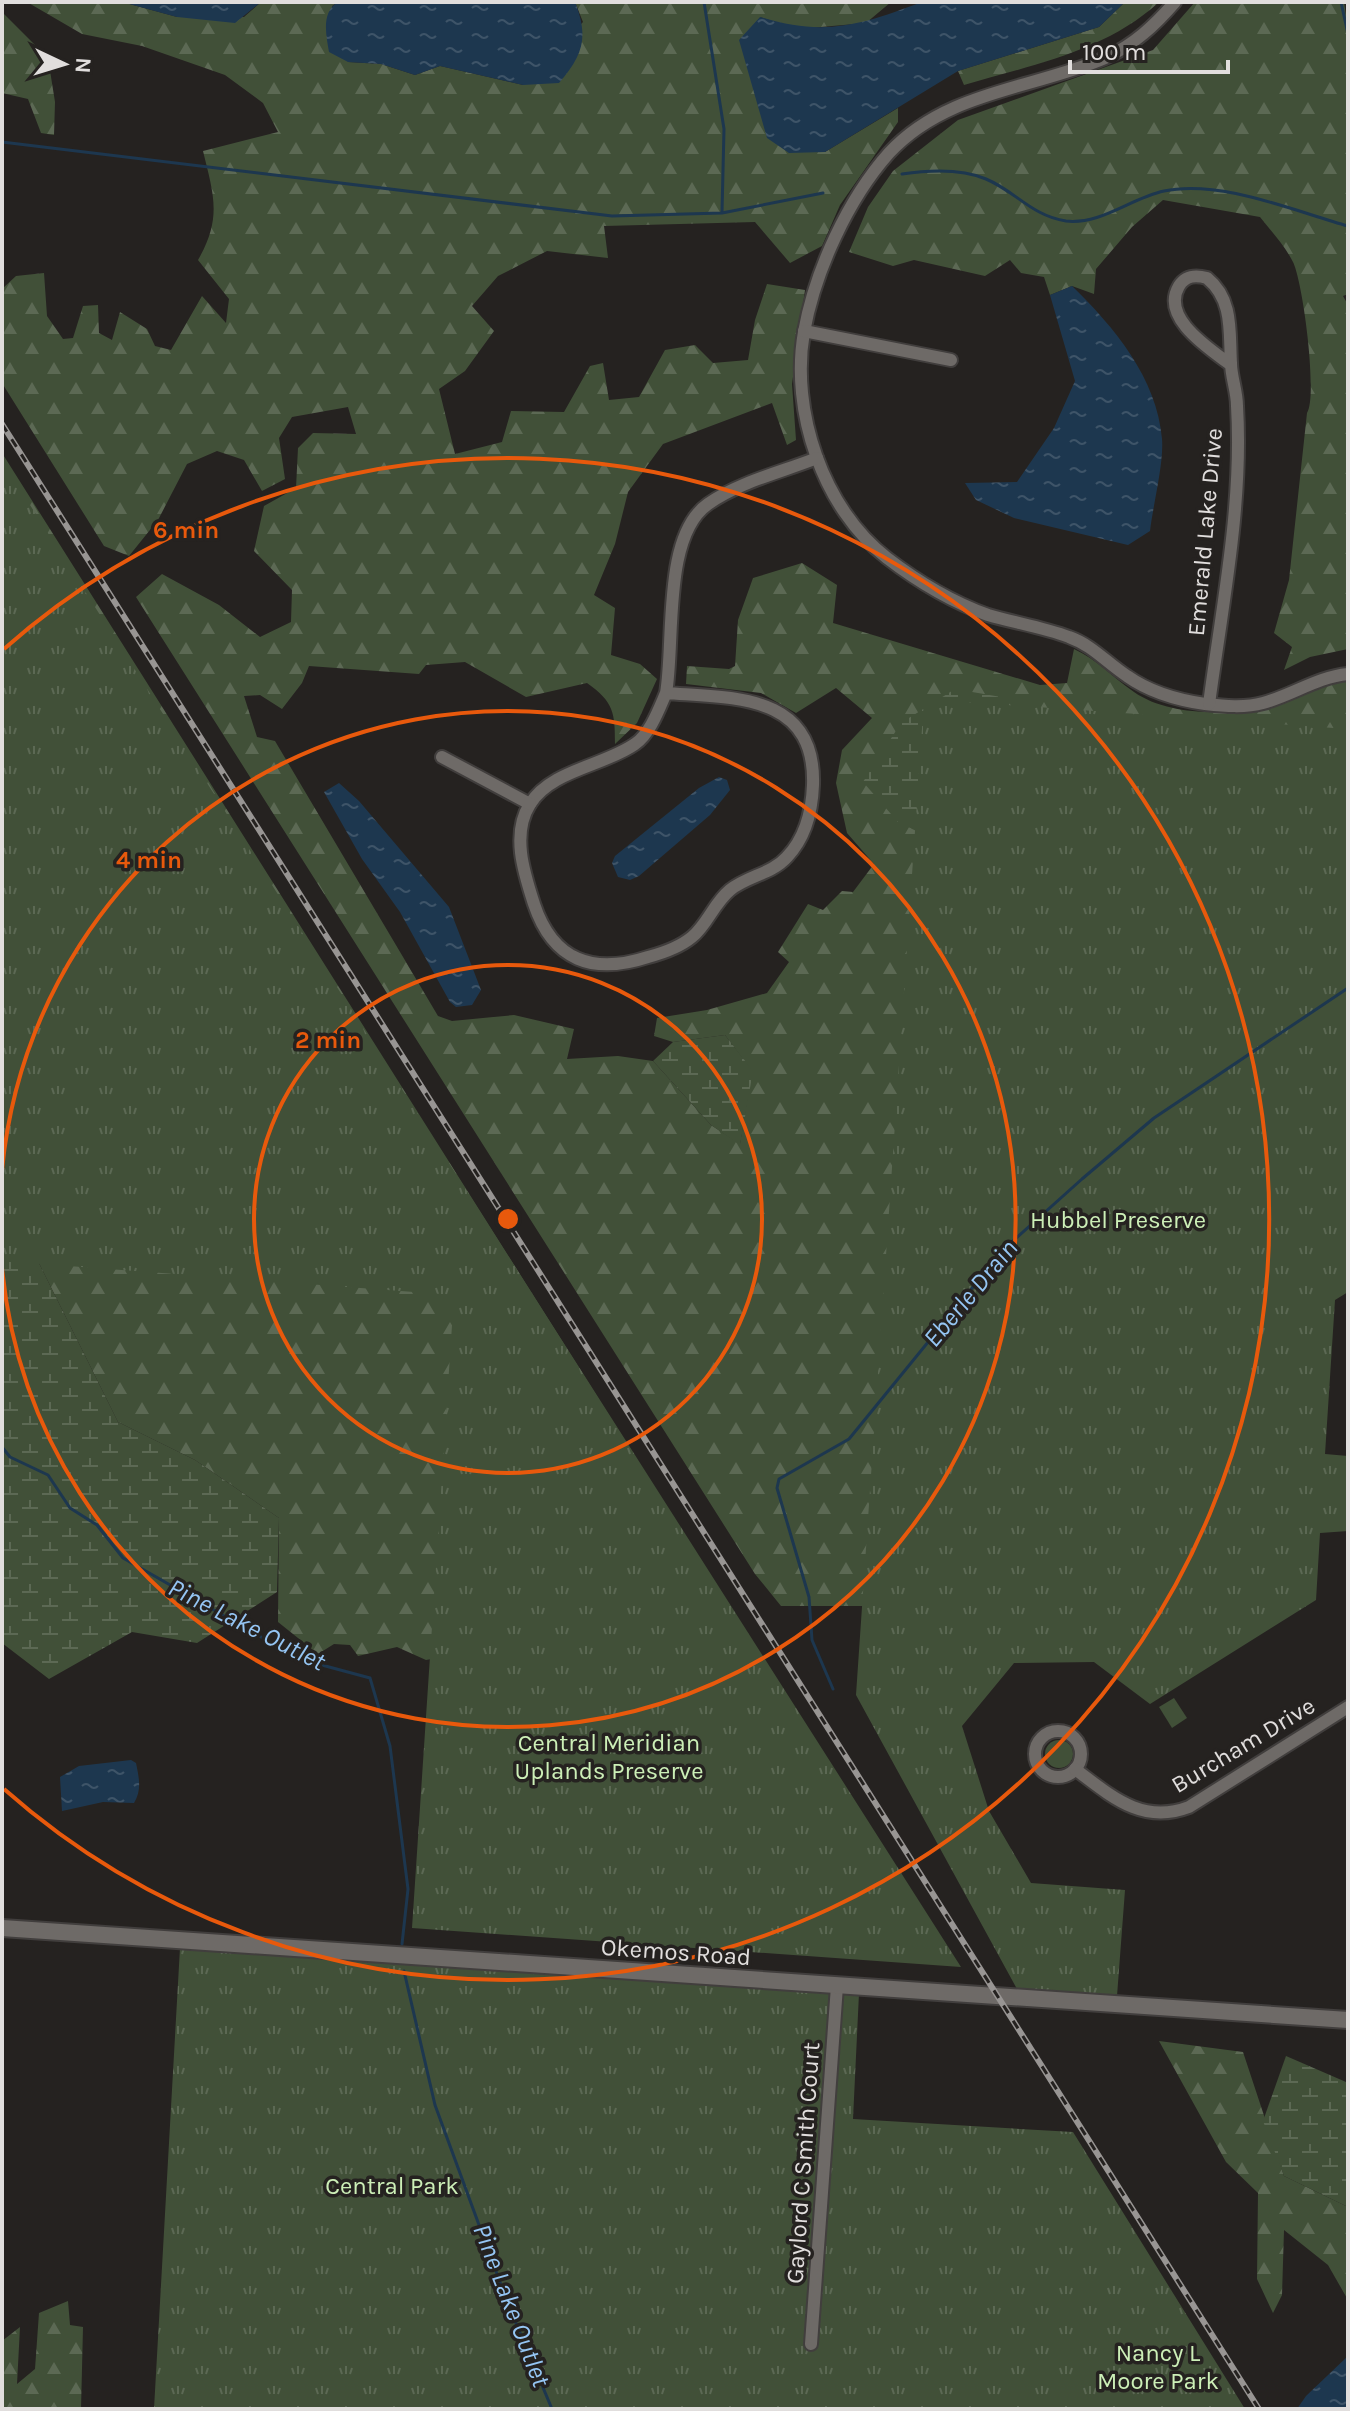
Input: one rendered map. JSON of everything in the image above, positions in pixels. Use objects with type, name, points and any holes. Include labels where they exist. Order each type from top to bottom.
[{"type":"street","points":[[1175,2],[1146,33],[1105,58],[977,98],[911,132],[889,153],[844,221],[820,279],[804,331],[802,385],[817,458],[840,504],[862,536],[934,590],[987,614],[1086,644],[1125,675],[1166,696],[1242,706],[1263,703],[1313,682],[1348,674]]},
{"type":"street","name":"Emerald Lake Drive","points":[[1209,704],[1237,462],[1237,403],[1231,365],[1231,334],[1223,298],[1207,278],[1189,277],[1181,282],[1175,298],[1179,316],[1191,333],[1231,365]]},
{"type":"street","points":[[804,331],[951,360]]},
{"type":"street","points":[[666,693],[743,698],[777,710],[797,726],[809,750],[814,775],[813,802],[794,849],[784,861],[724,895],[696,935],[656,955],[621,965],[582,961],[562,951],[546,933],[521,856],[521,836],[530,804],[554,783],[637,743],[666,693],[680,550],[695,516],[723,495],[817,458]]},
{"type":"street","points":[[442,757],[530,804]]},
{"type":"street","name":"Burcham Drive","points":[[1075,1769],[1130,1808],[1150,1813],[1170,1813],[1189,1807],[1347,1709]]},
{"type":"street","name":"Okemos Road","points":[[2,1928],[1348,2020]]},
{"type":"street","name":"Gaylord C Smith Court","points":[[811,2344],[837,1986]]},
{"type":"green space","points":[[27,2],[122,2],[177,17],[244,17],[261,2],[338,2],[332,6],[348,62],[381,64],[415,75],[440,66],[523,85],[583,22],[575,2],[891,2],[866,23],[798,29],[760,17],[825,152],[898,108],[898,122],[840,205],[822,246],[790,263],[755,222],[604,226],[608,258],[547,251],[498,276],[472,306],[494,331],[465,371],[439,389],[455,454],[502,442],[511,411],[564,412],[590,366],[603,363],[609,400],[639,397],[665,350],[695,345],[713,363],[748,360],[755,320],[767,284],[805,290],[792,384],[796,440],[787,445],[772,403],[663,444],[628,492],[615,544],[594,595],[615,608],[611,655],[640,664],[657,679],[637,723],[615,744],[608,702],[587,683],[526,697],[465,662],[426,665],[419,674],[309,666],[302,683],[282,709],[260,695],[244,696],[257,737],[275,741],[438,1016],[452,1021],[514,1015],[574,1029],[567,1059],[618,1056],[653,1061],[711,1125],[740,1144],[752,1071],[725,1035],[673,1042],[654,1036],[657,1018],[707,1010],[767,993],[789,962],[778,952],[808,904],[823,910],[842,891],[853,892],[874,864],[847,833],[836,783],[842,750],[872,718],[836,688],[796,713],[761,693],[686,684],[687,666],[729,669],[735,666],[738,620],[753,578],[802,563],[837,585],[833,623],[1040,685],[1067,683],[1074,649],[1148,700],[1198,712],[1266,707],[1327,685],[1348,681],[1348,1237],[1016,1606],[781,1606],[755,1574],[136,597],[162,574],[219,605],[260,637],[291,622],[292,590],[254,551],[264,506],[296,488],[298,448],[313,433],[356,434],[348,407],[292,417],[279,438],[285,479],[262,491],[244,460],[217,451],[187,464],[158,520],[129,556],[104,546],[2,383],[2,289],[16,276],[44,273],[47,316],[63,339],[73,338],[83,306],[98,305],[99,333],[112,340],[120,312],[147,329],[155,346],[171,350],[202,296],[226,323],[229,299],[198,260],[210,232],[214,207],[203,151],[278,132],[263,103],[225,75],[142,46],[82,34]]},
{"type":"green space","points":[[1125,2],[1159,2],[1138,19],[1092,45],[964,85],[958,71],[1099,27]]},
{"type":"green space","points":[[1195,2],[1344,2],[1348,29],[1348,294],[1343,296],[1348,305],[1348,649],[1310,657],[1284,670],[1292,647],[1274,633],[1289,580],[1310,402],[1310,363],[1301,292],[1293,262],[1260,217],[1163,200],[1132,227],[1096,269],[1094,294],[1072,286],[1050,295],[1044,277],[1021,273],[1010,260],[985,276],[914,260],[893,266],[849,252],[868,207],[893,171],[958,120],[1153,50]]},
{"type":"green space","points":[[2,12],[48,58],[55,102],[54,135],[41,133],[28,99],[2,93]]},
{"type":"green space","name":"Central Meridian Uplands Preserve","points":[[2,453],[728,1604],[426,1660],[397,1647],[358,1656],[350,1645],[334,1644],[318,1654],[278,1622],[279,1518],[195,1460],[118,1422],[25,1235],[2,1143]]},
{"type":"green space","name":"Central Meridian Uplands Preserve","points":[[2,461],[961,1967],[412,1928],[454,1295],[2,1261]]},
{"type":"green space","points":[[955,689],[1001,697],[1048,735],[967,856],[898,822],[863,782],[901,723]]},
{"type":"green space","name":"Hubbel Preserve","points":[[924,699],[1348,729],[1348,1292],[1335,1300],[1325,1454],[1348,1456],[1348,1531],[1320,1533],[1316,1600],[1150,1704],[1094,1662],[1014,1663],[962,1726],[989,1811],[1031,1883],[1125,1890],[1117,1996],[1017,1989],[856,1695]]},
{"type":"green space","points":[[725,1035],[753,1071],[740,1145],[711,1125],[653,1061],[673,1042]]},
{"type":"green space","points":[[2,1144],[25,1235],[118,1422],[195,1460],[279,1518],[277,1592],[197,1643],[132,1632],[49,1679],[2,1643]]},
{"type":"green space","points":[[1174,1698],[1187,1718],[1172,1728],[1159,1707]]},
{"type":"green space","points":[[1059,1740],[1069,1744],[1073,1754],[1069,1764],[1059,1768],[1049,1764],[1045,1754],[1049,1744]]},
{"type":"green space","name":"Central Park","points":[[180,1948],[859,1993],[853,2119],[1073,2132],[1245,2409],[154,2409]]},
{"type":"green space","points":[[1159,2041],[1243,2052],[1284,2176],[1348,2207],[1348,2300],[1328,2265],[1284,2230],[1282,2295],[1273,2313],[1257,2279],[1258,2193],[1226,2162]]},
{"type":"green space","points":[[1286,2056],[1346,2082],[1348,2207],[1284,2176],[1263,2121]]},
{"type":"green space","points":[[68,2301],[70,2325],[83,2327],[81,2409],[2,2409],[2,2341],[20,2327],[17,2384],[35,2369],[39,2313]]},
{"type":"water","points":[[122,2],[261,2],[235,23],[177,17]]},
{"type":"water","points":[[338,2],[575,2],[582,25],[581,45],[574,63],[559,83],[523,85],[440,66],[415,75],[381,64],[348,62],[329,52],[327,18]]},
{"type":"water","points":[[922,2],[1125,2],[1099,27],[958,71],[825,152],[789,153],[767,138],[739,40],[760,17],[804,26],[842,26]]},
{"type":"water","points":[[1072,286],[1118,336],[1131,355],[1152,395],[1158,417],[1162,439],[1161,460],[1150,531],[1128,545],[1014,518],[976,500],[965,483],[1017,482],[1054,428],[1075,381],[1050,295]]},
{"type":"water","points":[[719,777],[727,780],[730,790],[710,815],[639,876],[630,880],[618,877],[612,863],[615,856],[699,788]]},
{"type":"water","points":[[339,783],[359,801],[449,907],[481,990],[472,1005],[456,1007],[450,1002],[400,912],[362,859],[324,792]]},
{"type":"water","points":[[131,1760],[136,1763],[139,1779],[134,1803],[103,1802],[62,1811],[60,1777],[79,1766]]},
{"type":"water","points":[[1348,2356],[1348,2409],[1297,2409],[1306,2396]]},
{"type":"waterway","points":[[704,2],[724,129],[722,212]]},
{"type":"waterway","points":[[1341,2],[1348,34]]},
{"type":"waterway","points":[[2,142],[612,216],[722,213],[823,193]]},
{"type":"waterway","points":[[902,174],[944,171],[976,175],[996,184],[1033,209],[1066,221],[1091,219],[1152,194],[1186,188],[1257,198],[1348,226]]},
{"type":"waterway","name":"Eberle Drain","points":[[833,1689],[812,1640],[809,1597],[777,1488],[779,1479],[849,1439],[1004,1249],[1082,1179],[1154,1118],[1348,988]]},
{"type":"waterway","name":"Pine Lake Outlet","points":[[2,1447],[10,1457],[48,1475],[70,1508],[97,1525],[123,1558],[268,1641],[318,1664],[370,1678],[390,1746],[408,1889],[402,1944]]},
{"type":"waterway","name":"Pine Lake Outlet","points":[[404,1971],[435,2105],[508,2304],[552,2409]]},
{"type":"railway","points":[[2,424],[1259,2409]]},
{"type":"park label","name":"Nancy L Moore Park","points":[[1158,2367]]}]
